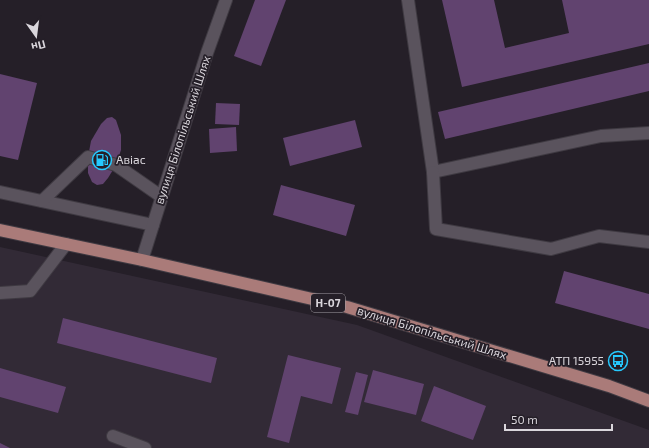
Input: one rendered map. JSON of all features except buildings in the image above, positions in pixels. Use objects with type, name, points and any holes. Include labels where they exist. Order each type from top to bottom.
[{"type":"main road","name":"вулиця Білопільський Шлях","points":[[0,230],[142,260],[347,307],[602,384],[649,401]]},
{"type":"street","name":"вулиця Білопільський Шлях","points":[[142,260],[207,54],[226,0]]},
{"type":"street","points":[[408,0],[433,172],[436,229],[551,249],[599,236],[649,242]]},
{"type":"street","points":[[433,172],[601,136],[649,133]]},
{"type":"street","points":[[42,201],[88,157],[116,165],[162,198]]},
{"type":"street","points":[[0,192],[153,225]]},
{"type":"street","points":[[0,293],[30,291],[66,244]]},
{"type":"street","points":[[113,436],[145,448]]},
{"type":"shaded area","points":[[0,247],[357,325],[649,430],[649,448],[0,448]]},
{"type":"place","name":"Авіас","points":[[102,160]]},
{"type":"place","name":"АТП 15955","points":[[618,361]]}]
